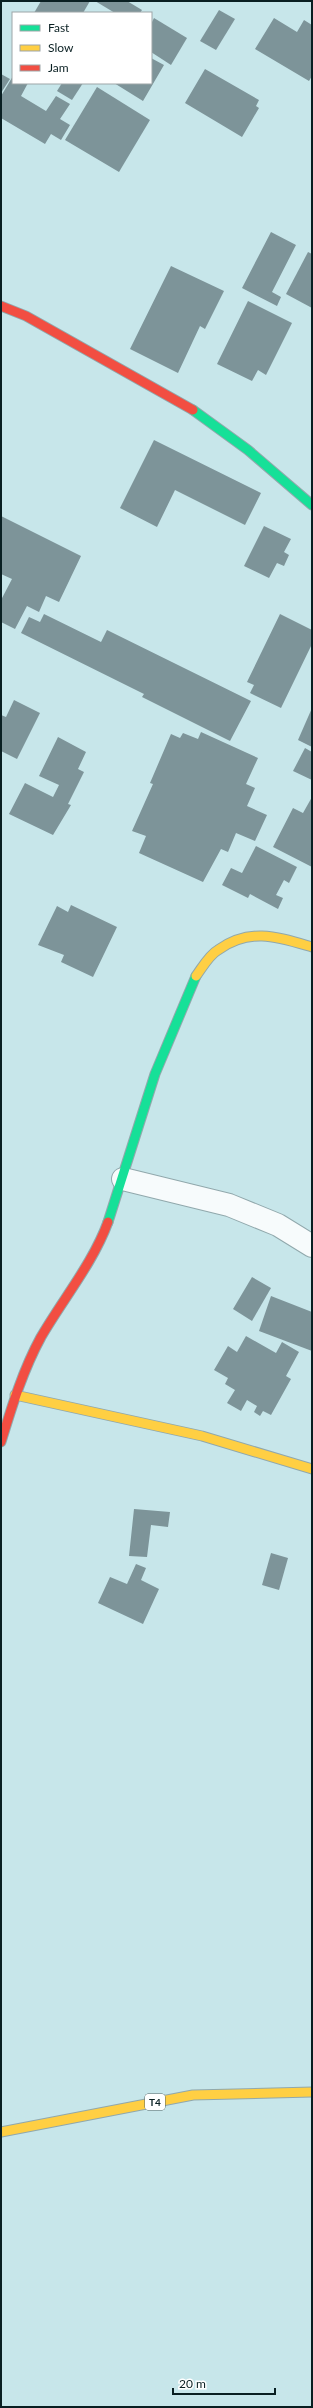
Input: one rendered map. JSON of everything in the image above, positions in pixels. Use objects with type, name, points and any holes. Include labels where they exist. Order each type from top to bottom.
[{"type":"main road","points":[[1,306],[26,316],[101,357],[194,411],[248,450],[312,505]]},
{"type":"main road","points":[[1,1442],[10,1398],[41,1338],[73,1290],[101,1240],[123,1178],[155,1074],[177,1014],[193,980],[217,950],[246,936],[274,936],[312,947]]},
{"type":"main road","points":[[10,1398],[198,1436],[277,1456],[312,1469]]},
{"type":"main road","name":"T4","points":[[1,2132],[193,2094],[312,2092]]},
{"type":"street","points":[[123,1178],[229,1204],[278,1225],[312,1246]]},
{"type":"building","points":[[41,1],[90,1],[84,12],[35,12]]},
{"type":"building","points":[[95,1],[127,1],[142,10],[141,12],[113,12]]},
{"type":"building","points":[[219,10],[235,19],[216,50],[200,41]]},
{"type":"building","points":[[154,18],[187,38],[171,65],[152,53],[152,22]]},
{"type":"building","points":[[274,18],[297,32],[304,20],[312,25],[312,76],[309,81],[255,49]]},
{"type":"building","points":[[152,59],[164,65],[143,101],[116,84],[152,84]]},
{"type":"building","points":[[205,69],[259,100],[256,106],[259,108],[242,137],[185,103]]},
{"type":"building","points":[[1,74],[10,79],[1,93]]},
{"type":"building","points":[[12,78],[12,84],[27,84],[21,96],[46,111],[56,96],[70,104],[60,119],[70,125],[61,140],[51,134],[45,144],[1,118],[1,96]]},
{"type":"building","points":[[61,84],[82,84],[72,100],[57,91]]},
{"type":"building","points":[[97,87],[150,120],[119,172],[65,140]]},
{"type":"building","points":[[271,232],[296,245],[272,292],[281,297],[277,306],[242,288]]},
{"type":"building","points":[[308,252],[312,254],[312,308],[286,294]]},
{"type":"building","points":[[171,266],[224,291],[205,329],[200,326],[178,373],[130,349]]},
{"type":"building","points":[[248,301],[292,323],[266,375],[258,370],[252,381],[217,364]]},
{"type":"building","points":[[154,440],[261,493],[245,525],[175,490],[157,527],[120,508]]},
{"type":"building","points":[[1,516],[81,556],[59,602],[46,596],[39,612],[27,606],[15,629],[1,622],[1,600],[12,579],[1,574]]},
{"type":"building","points":[[264,526],[291,539],[284,552],[289,555],[284,566],[277,563],[269,578],[244,566]]},
{"type":"building","points":[[44,614],[101,642],[107,630],[251,701],[230,741],[142,697],[144,694],[21,633],[29,617],[40,622]]},
{"type":"building","points":[[280,614],[312,630],[312,644],[281,708],[250,693],[254,685],[247,682]]},
{"type":"building","points":[[14,700],[40,713],[17,759],[1,751],[1,715],[6,717]]},
{"type":"building","points":[[312,708],[312,747],[298,740]]},
{"type":"building","points":[[201,732],[258,758],[246,784],[255,788],[247,806],[267,815],[255,841],[236,833],[228,852],[221,849],[203,882],[139,853],[146,836],[132,831],[153,784],[150,783],[171,734],[180,738],[183,733],[198,739]]},
{"type":"building","points":[[58,737],[86,752],[78,769],[84,772],[68,804],[71,805],[53,835],[9,814],[25,783],[53,797],[59,785],[39,776]]},
{"type":"building","points":[[305,748],[312,752],[312,780],[293,771]]},
{"type":"building","points":[[312,797],[312,867],[273,847],[293,808],[303,813]]},
{"type":"building","points":[[256,846],[297,867],[289,883],[284,880],[276,895],[283,898],[278,909],[250,894],[248,898],[222,885],[231,868],[242,873]]},
{"type":"building","points":[[71,905],[117,927],[93,977],[61,962],[64,955],[38,945],[57,906],[68,912]]},
{"type":"building","points":[[252,1277],[271,1288],[252,1321],[233,1309]]},
{"type":"building","points":[[271,1296],[312,1312],[312,1351],[259,1331]]},
{"type":"building","points":[[246,1336],[276,1353],[282,1342],[299,1352],[286,1376],[291,1379],[271,1415],[263,1411],[260,1416],[254,1412],[257,1406],[247,1400],[241,1411],[227,1403],[235,1390],[225,1384],[228,1378],[214,1370],[228,1346],[237,1352]]},
{"type":"building","points":[[134,1509],[170,1512],[168,1527],[151,1525],[147,1557],[129,1556]]},
{"type":"building","points":[[271,1553],[288,1558],[279,1590],[262,1585]]},
{"type":"building","points":[[136,1564],[146,1568],[141,1580],[159,1589],[143,1624],[98,1603],[110,1577],[127,1584]]},
{"type":"traffic: fast","points":[[193,410],[248,450],[312,505]]},
{"type":"traffic: fast","points":[[108,1222],[155,1074],[196,976]]},
{"type":"traffic: slow","points":[[196,976],[215,952],[241,938],[253,936],[276,937],[312,947]]},
{"type":"traffic: slow","points":[[15,1395],[202,1436],[312,1469]]},
{"type":"traffic: slow","points":[[1,2132],[193,2095],[312,2092]]},
{"type":"traffic: jam","points":[[1,306],[26,316],[193,410]]},
{"type":"traffic: jam","points":[[1,1442],[18,1388],[41,1337],[86,1266],[102,1237],[108,1222]]}]
